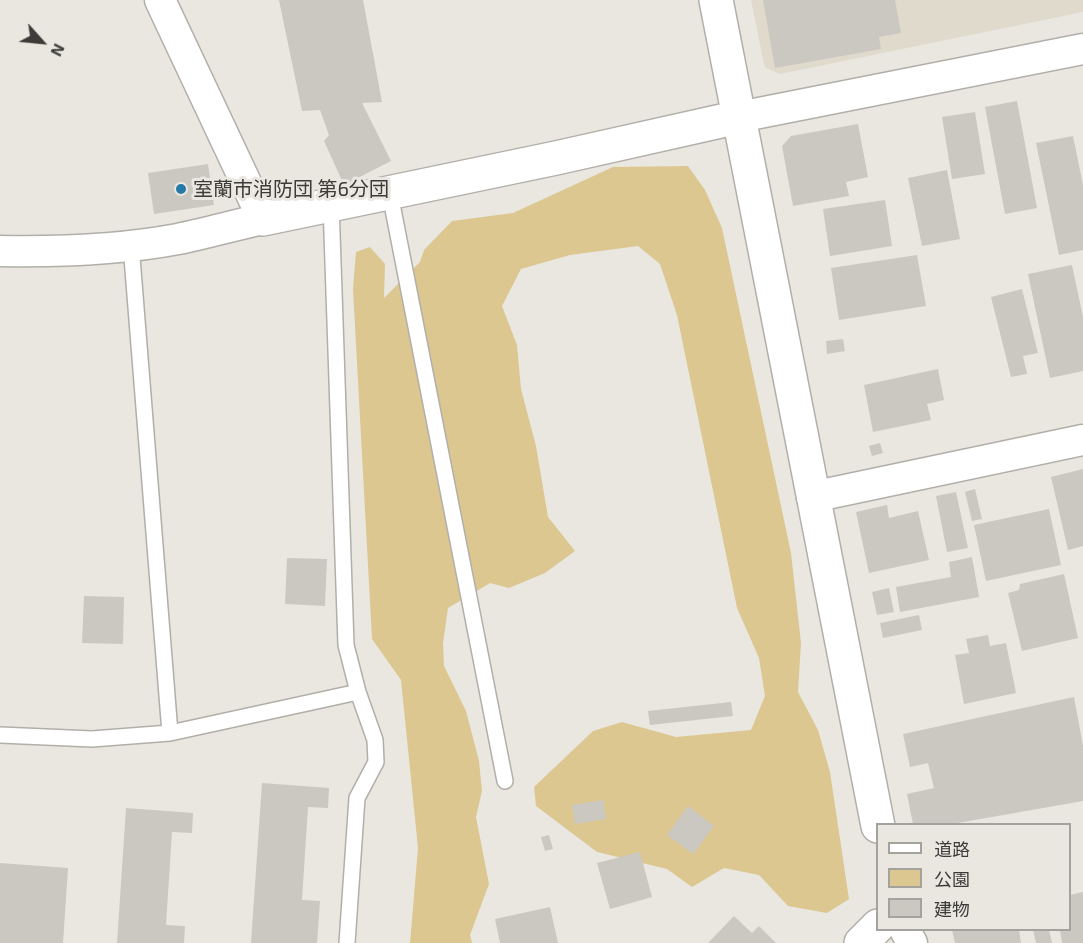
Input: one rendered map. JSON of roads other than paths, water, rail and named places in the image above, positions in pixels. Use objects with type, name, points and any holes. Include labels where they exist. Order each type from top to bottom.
[{"type":"street","points":[[160,0],[263,219]]},
{"type":"street","points":[[716,0],[877,823]]},
{"type":"street","points":[[0,251],[64,252],[177,239],[739,117],[1083,49]]},
{"type":"street","points":[[813,496],[1083,440]]},
{"type":"street","points":[[861,943],[876,928]]},
{"type":"lane","points":[[390,194],[505,781]]},
{"type":"lane","points":[[331,204],[346,645],[358,692],[375,740],[376,762],[357,798],[347,943]]},
{"type":"lane","points":[[131,245],[170,733]]},
{"type":"lane","points":[[0,735],[92,739],[170,733],[358,692]]},
{"type":"place","name":"室蘭市消防団 第6分団","points":[[181,189]]}]
